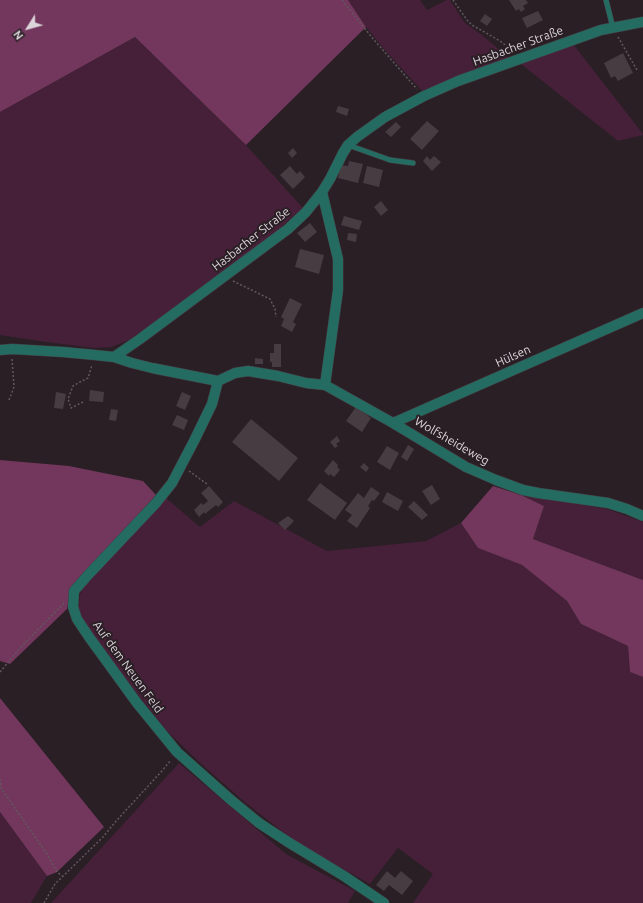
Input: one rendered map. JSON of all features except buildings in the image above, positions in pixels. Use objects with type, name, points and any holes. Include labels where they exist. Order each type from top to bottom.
[{"type":"street","name":"Hasbacher Straße","points":[[114,357],[288,229],[306,212],[322,192],[348,145],[357,136],[370,127],[401,108],[458,81],[601,30],[643,22]]},
{"type":"street","points":[[322,192],[338,259],[338,290],[325,385]]},
{"type":"street","name":"Hülsen","points":[[393,422],[643,313]]},
{"type":"street","points":[[0,350],[12,349],[63,352],[114,357],[152,368],[218,381],[212,404],[182,466],[172,483],[156,503],[74,591]]},
{"type":"street","name":"Wolfsheideweg","points":[[218,381],[235,373],[248,371],[306,383],[325,385],[393,422],[466,467],[510,486],[538,493],[608,504],[643,516]]},
{"type":"street","name":"Auf dem Neuen Feld","points":[[74,591],[73,607],[77,619],[137,703],[177,752],[259,823],[384,903]]},
{"type":"lane","points":[[606,0],[613,28]]},
{"type":"lane","points":[[348,145],[390,160],[413,163]]},
{"type":"path","points":[[342,0],[374,40],[424,96]]},
{"type":"path","points":[[454,0],[472,25],[508,47],[515,60]]},
{"type":"path","points":[[613,28],[637,70]]},
{"type":"path","points":[[224,276],[270,299],[275,309],[276,317]]},
{"type":"path","points":[[9,400],[14,387],[12,349]]},
{"type":"path","points":[[82,402],[71,408],[68,399],[73,386],[88,378],[95,356]]},
{"type":"path","points":[[182,466],[207,484]]},
{"type":"path","points":[[0,672],[21,647],[74,591]]},
{"type":"path","points":[[44,903],[54,884],[103,837],[177,752]]},
{"type":"path","points":[[0,778],[1,788],[48,854],[57,872],[62,876]]},
{"type":"shaded area","points":[[0,0],[348,0],[366,27],[246,145],[135,37],[0,112]]},
{"type":"shaded area","points":[[348,0],[420,0],[427,10],[450,0],[465,23],[509,58],[422,91],[382,47],[366,27]]},
{"type":"shaded area","points":[[135,37],[246,145],[303,208],[273,234],[131,339],[112,347],[94,348],[0,335],[0,112]]},
{"type":"shaded area","points":[[573,44],[643,135],[618,141],[521,64]]},
{"type":"shaded area","points":[[0,460],[69,466],[143,481],[156,495],[77,583],[70,594],[67,609],[10,664],[0,661]]},
{"type":"shaded area","points":[[493,486],[521,495],[544,506],[533,539],[643,580],[643,677],[630,672],[628,646],[581,624],[567,601],[522,565],[478,548],[461,523]]},
{"type":"shaded area","points":[[521,495],[607,509],[643,522],[643,580],[533,539],[544,506]]},
{"type":"shaded area","points":[[166,498],[200,527],[234,501],[327,551],[426,541],[461,523],[478,548],[522,565],[567,601],[581,624],[628,646],[630,672],[643,677],[643,903],[413,903],[433,874],[398,848],[370,884],[297,843],[247,804],[199,762],[166,730],[94,640],[83,622],[78,610],[80,594],[90,577]]},
{"type":"shaded area","points":[[0,698],[104,827],[57,872],[47,876],[0,812]]},
{"type":"shaded area","points":[[179,763],[286,854],[355,891],[348,903],[51,903]]},
{"type":"shaded area","points":[[0,812],[47,876],[31,903],[0,903]]}]
